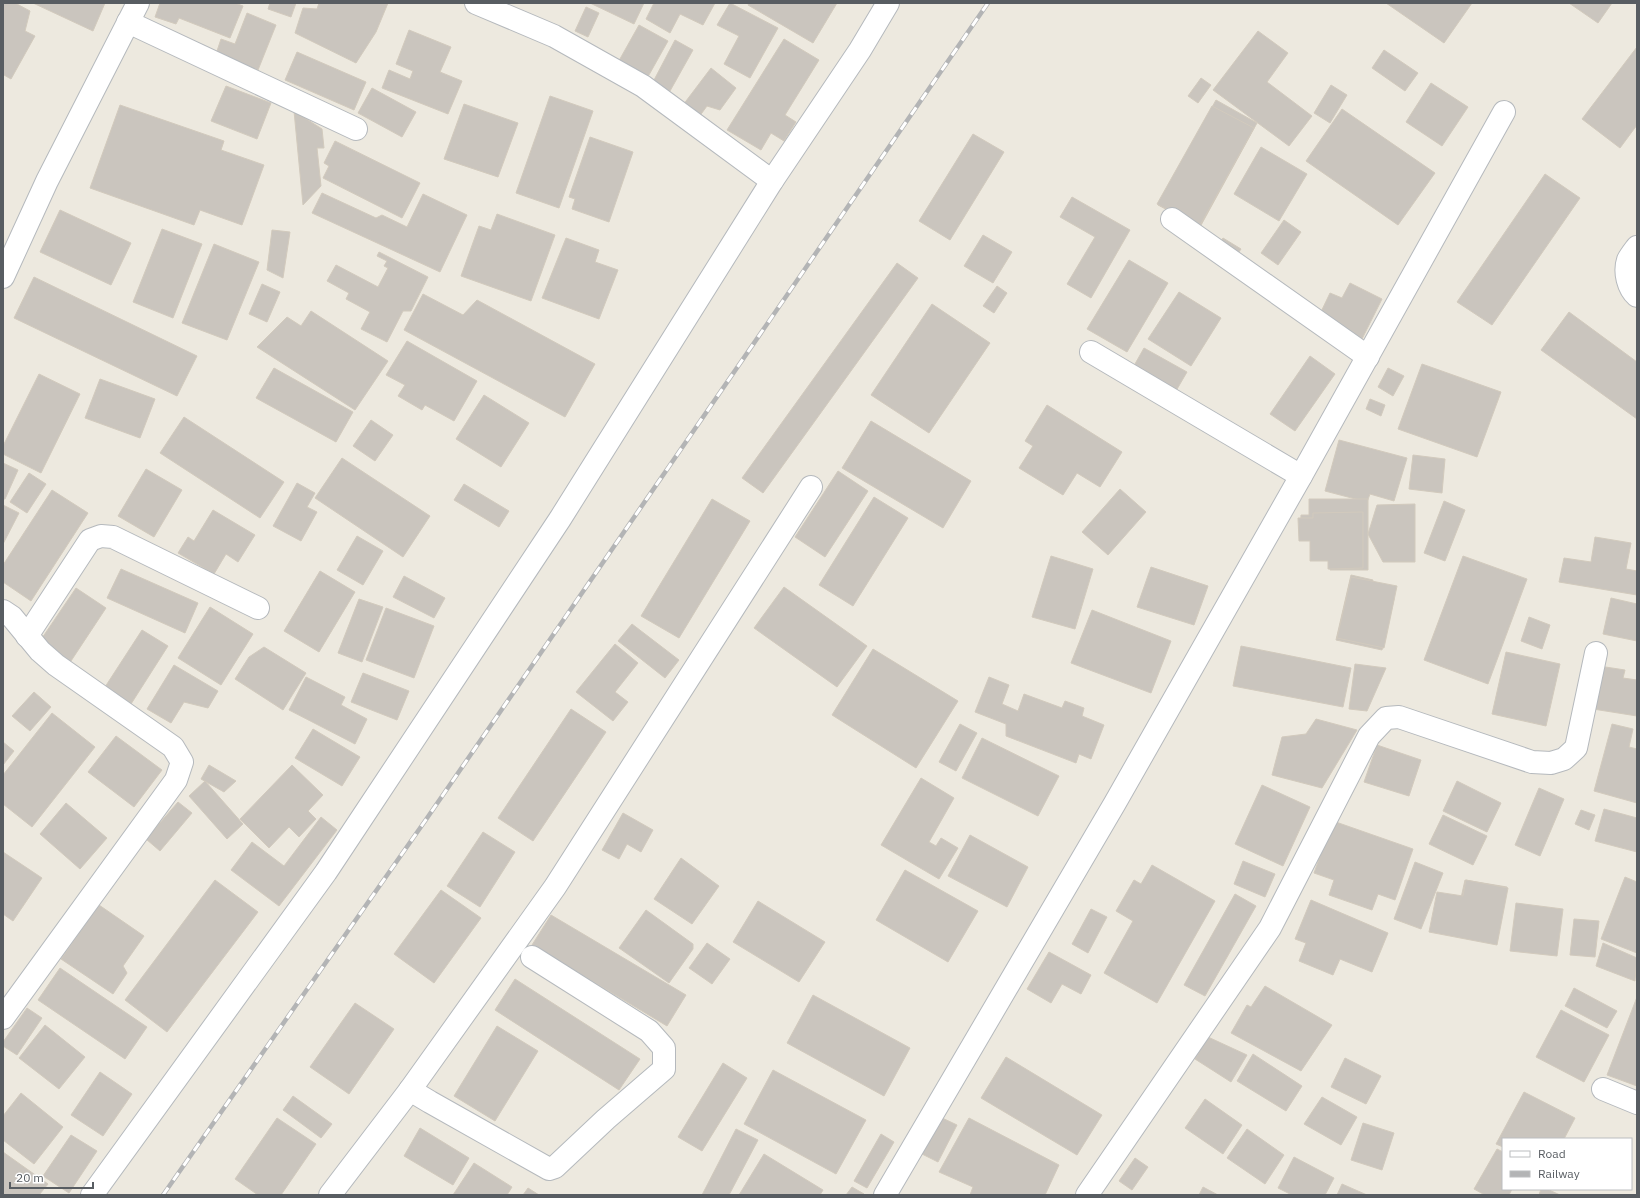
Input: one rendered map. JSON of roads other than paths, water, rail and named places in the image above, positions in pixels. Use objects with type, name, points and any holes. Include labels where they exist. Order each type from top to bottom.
[{"type":"street","points":[[3,277],[47,181],[138,3]]},
{"type":"street","points":[[476,3],[554,36],[643,86],[772,181]]},
{"type":"street","points":[[92,1195],[326,872],[560,519],[772,181],[860,50],[888,3]]},
{"type":"street","points":[[128,22],[356,129]]},
{"type":"street","points":[[885,1195],[1115,803],[1368,357],[1504,112]]},
{"type":"street","points":[[1172,219],[1368,357]]},
{"type":"street","points":[[1637,247],[1628,260],[1627,276],[1631,291],[1637,296]]},
{"type":"street","points":[[1091,352],[1301,476]]},
{"type":"street","points":[[330,1195],[410,1090],[555,887],[811,487]]},
{"type":"street","points":[[27,636],[90,540],[101,536],[113,537],[258,608]]},
{"type":"street","points":[[3,611],[12,618],[40,651],[56,665],[173,747],[182,762],[176,780],[3,1018]]},
{"type":"street","points":[[1087,1195],[1270,928],[1368,736],[1386,718],[1399,717],[1532,762],[1550,764],[1564,759],[1576,748],[1596,653]]},
{"type":"street","points":[[410,1090],[549,1169],[552,1169],[664,1069],[664,1048],[649,1031],[532,957]]},
{"type":"street","points":[[1603,1089],[1637,1103]]},
{"type":"railway","points":[[163,1195],[425,821],[988,3]]}]
